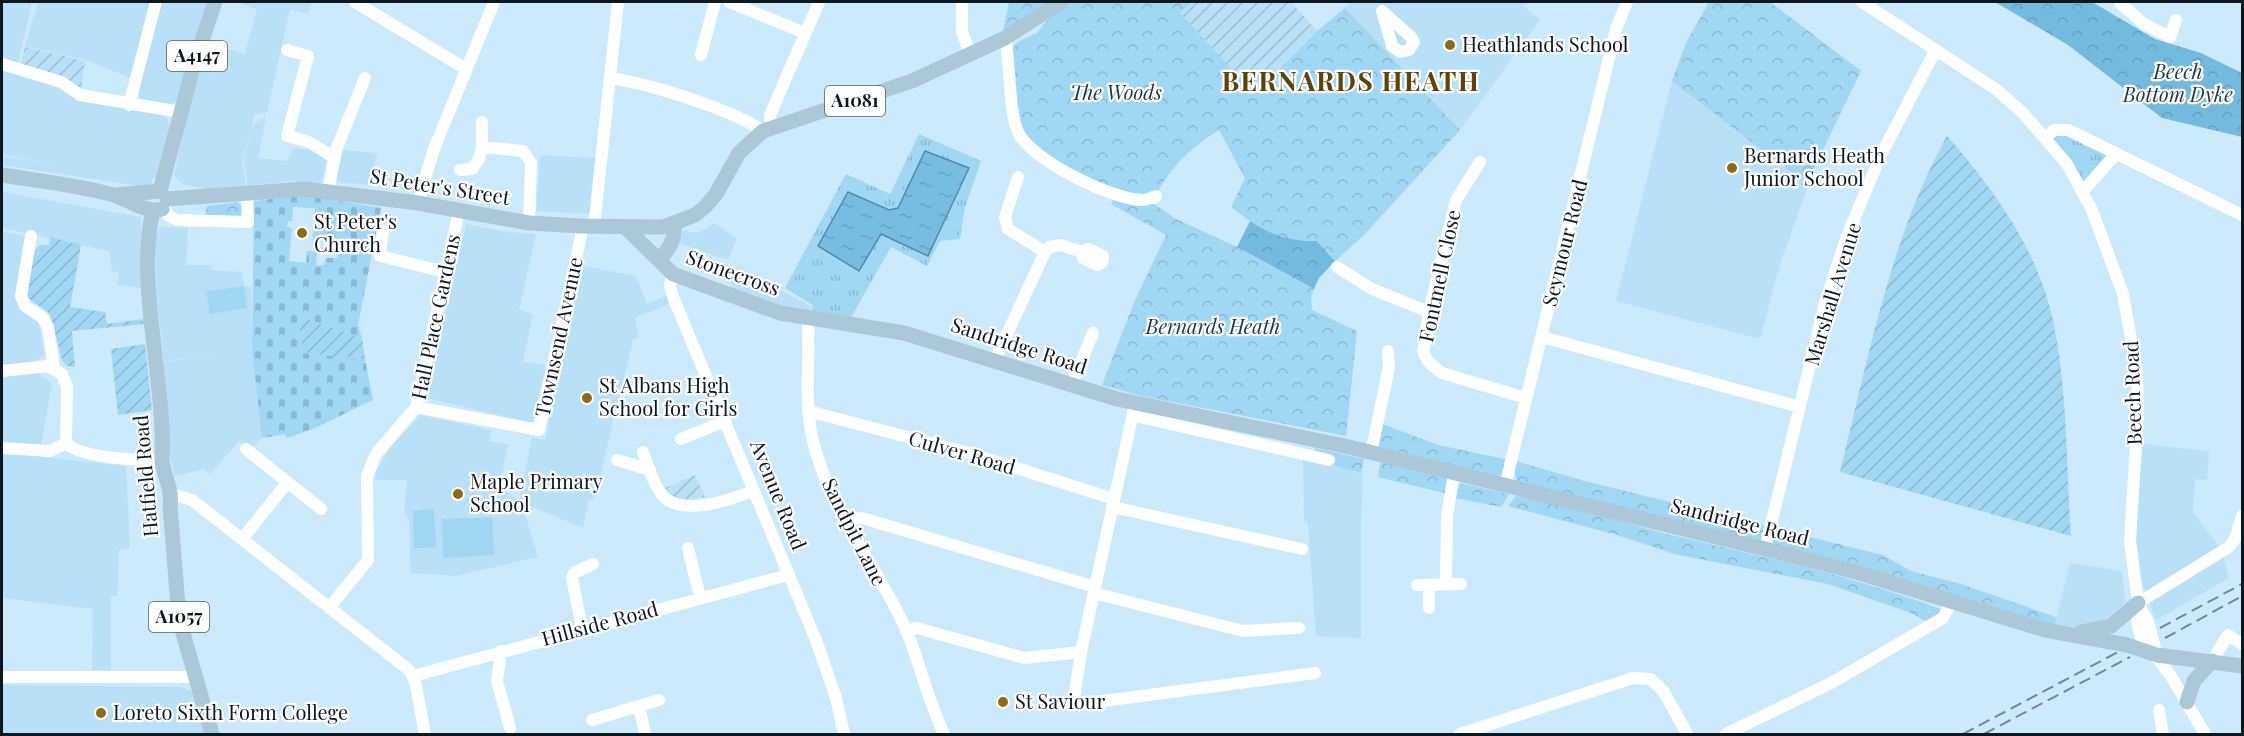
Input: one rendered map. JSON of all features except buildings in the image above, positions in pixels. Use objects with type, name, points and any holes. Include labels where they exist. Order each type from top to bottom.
[{"type":"main road","name":"A1081","points":[[625,227],[663,227],[674,224],[705,207],[716,194],[739,153],[767,130],[881,93],[971,55],[1005,38],[1061,2]]},
{"type":"main road","name":"A4147","points":[[158,201],[210,3]]},
{"type":"main road","name":"St Peter's Street","points":[[2,175],[117,195],[123,200],[158,201],[304,189],[418,203],[529,223],[625,227]]},
{"type":"main road","name":"Hatfield Road","points":[[158,201],[149,227],[149,264],[164,431],[162,459],[172,494],[170,505],[179,619],[212,735]]},
{"type":"main road","points":[[659,260],[672,242],[674,224]]},
{"type":"main road","name":"Stonecross","points":[[625,227],[673,274],[780,313],[808,319]]},
{"type":"main road","name":"Sandridge Road","points":[[808,319],[904,333],[1072,384],[1135,407],[1214,427],[1308,447],[1371,453],[1765,549],[1856,573],[2045,630],[2116,643],[2161,657],[2242,666]]},
{"type":"main road","points":[[2073,634],[2111,626],[2138,603]]},
{"type":"main road","points":[[2187,702],[2194,681],[2212,661]]},
{"type":"street","points":[[129,105],[156,2]]},
{"type":"street","points":[[355,2],[466,69]]},
{"type":"street","points":[[418,203],[434,149],[494,2]]},
{"type":"street","points":[[587,226],[610,78],[618,2]]},
{"type":"street","points":[[701,55],[715,2]]},
{"type":"street","points":[[729,2],[805,33]]},
{"type":"street","points":[[610,78],[635,82],[728,113],[767,130],[770,115],[819,2]]},
{"type":"street","points":[[962,2],[962,32],[971,55]]},
{"type":"street","name":"Seymour Road","points":[[1505,486],[1616,29],[1627,2]]},
{"type":"street","name":"Beech Road","points":[[1862,2],[1997,90],[2023,113],[2045,138],[2067,164],[2083,191],[2113,261],[2133,343],[2138,411],[2130,541],[2138,603],[2144,627],[2205,735]]},
{"type":"street","points":[[2118,2],[2144,24],[2170,37],[2176,20]]},
{"type":"street","points":[[1005,38],[1017,126],[1027,143],[1044,159],[1093,184],[1143,200],[1156,196],[1154,198]]},
{"type":"street","points":[[287,50],[308,56],[287,136],[309,142],[333,157]]},
{"type":"street","name":"Marshall Avenue","points":[[1765,549],[1826,303],[1847,236],[1880,157],[1935,51]]},
{"type":"street","points":[[2,64],[61,82],[80,95],[181,112]]},
{"type":"street","points":[[328,191],[333,157],[365,78]]},
{"type":"street","points":[[460,170],[475,166],[482,147],[482,122]]},
{"type":"street","points":[[2045,138],[2054,130],[2068,130],[2242,215]]},
{"type":"street","points":[[482,147],[523,151],[528,154],[531,163],[529,223]]},
{"type":"street","points":[[2083,191],[2116,154]]},
{"type":"street","name":"Fontmell Close","points":[[1478,170],[1456,200],[1440,249],[1423,352],[1429,363],[1442,373],[1526,398]]},
{"type":"street","points":[[1018,177],[1005,217],[1008,229],[1045,252]]},
{"type":"street","name":"St Peter's Street","points":[[158,201],[169,216],[177,220],[248,222],[247,193]]},
{"type":"street","name":"Hall Place Gardens","points":[[329,608],[368,560],[367,476],[371,464],[416,407],[459,211]]},
{"type":"street","name":"Townsend Avenue","points":[[416,407],[539,430],[579,244],[587,226]]},
{"type":"street","points":[[383,231],[380,256],[445,272]]},
{"type":"street","points":[[31,236],[21,296],[25,306],[42,317],[48,327],[54,368]]},
{"type":"street","points":[[994,362],[1048,247],[1061,245],[1082,252]]},
{"type":"street","points":[[1337,267],[1372,289],[1429,312]]},
{"type":"street","name":"Avenue Road","points":[[673,274],[670,286],[674,297],[823,660],[844,735]]},
{"type":"street","name":"Sandpit Lane","points":[[808,319],[808,411],[812,438],[822,471],[833,503],[906,631],[926,692],[944,735]]},
{"type":"street","points":[[1072,384],[1093,333]]},
{"type":"street","points":[[1542,337],[1800,406]]},
{"type":"street","points":[[1371,453],[1389,367],[1388,351]]},
{"type":"street","points":[[2,371],[54,368],[62,374],[66,383],[66,442]]},
{"type":"street","points":[[1135,407],[1081,652],[1073,705],[1315,673]]},
{"type":"street","name":"Culver Road","points":[[808,411],[969,453],[1113,503],[1302,549]]},
{"type":"street","points":[[681,438],[725,421]]},
{"type":"street","points":[[66,442],[83,452],[162,459]]},
{"type":"street","points":[[2,448],[50,451],[66,442]]},
{"type":"street","name":"Sandridge Road","points":[[1308,447],[1329,460]]},
{"type":"street","points":[[246,449],[321,509]]},
{"type":"street","points":[[643,452],[660,493],[679,506],[691,506],[753,490]]},
{"type":"street","points":[[617,460],[650,470]]},
{"type":"street","points":[[1446,584],[1447,516],[1454,473]]},
{"type":"street","points":[[242,539],[287,483]]},
{"type":"street","points":[[172,494],[192,500],[413,676],[425,735]]},
{"type":"street","points":[[2138,603],[2229,547],[2235,539],[2242,516]]},
{"type":"street","points":[[844,520],[862,518],[1095,590],[1243,631],[1299,627]]},
{"type":"street","points":[[688,548],[700,597]]},
{"type":"street","points":[[582,628],[572,578],[574,573],[593,564]]},
{"type":"street","name":"Hillside Road","points":[[413,676],[582,628],[788,575]]},
{"type":"street","points":[[1429,608],[1423,585],[1461,584]]},
{"type":"street","points":[[1726,735],[1831,683],[1933,624],[1943,618],[1951,602]]},
{"type":"street","points":[[906,631],[917,628],[1024,658],[1081,652]]},
{"type":"street","points":[[2212,661],[2228,635],[2242,644]]},
{"type":"street","points":[[501,651],[497,681],[510,728]]},
{"type":"street","points":[[2,677],[195,676]]},
{"type":"street","points":[[1460,735],[1585,691],[1632,678],[1651,679],[1664,692],[1686,735]]},
{"type":"street","points":[[592,720],[659,700]]},
{"type":"street","points":[[639,706],[645,735]]},
{"type":"street","points":[[2159,710],[2163,735]]},
{"type":"shaded area","points":[[2,2],[32,2],[17,69],[135,110],[167,117],[170,130],[160,177],[152,178],[152,184],[145,187],[2,165],[2,156],[54,165],[2,154]]},
{"type":"shaded area","points":[[38,2],[213,2],[176,101],[169,105],[141,101],[137,92],[139,81],[86,60],[25,46]]},
{"type":"shaded area","points":[[237,2],[311,2],[308,14],[290,9],[267,112],[255,114],[251,129],[256,122],[266,117],[258,158],[287,161],[293,148],[321,151],[327,158],[321,183],[291,181],[248,186],[244,161],[250,133],[242,162],[247,190],[211,190],[182,184],[174,175],[198,68],[216,73],[222,56],[226,56],[229,49],[245,54],[257,9]]},
{"type":"shaded area","points":[[1192,2],[1291,2],[1317,31],[1256,96],[1180,13]]},
{"type":"shaded area","name":"Heathlands School","points":[[1351,2],[1527,2],[1523,6],[1540,20],[1460,130],[1345,8]]},
{"type":"shaded area","name":"Bernards Heath Junior School","points":[[1709,2],[1770,2],[1861,71],[1816,164],[1780,264],[1760,339],[1616,301],[1672,81],[1686,43]]},
{"type":"shaded area","points":[[25,47],[85,61],[81,91],[20,67]]},
{"type":"shaded area","points":[[344,150],[377,153],[371,185],[338,182],[336,178]]},
{"type":"shaded area","points":[[540,155],[597,158],[589,214],[536,211]]},
{"type":"shaded area","points":[[2,192],[141,217],[142,288],[117,285],[119,272],[112,271],[109,251],[2,228]]},
{"type":"shaded area","points":[[714,223],[737,238],[728,260],[679,243],[683,231],[699,233]]},
{"type":"shaded area","points":[[466,224],[507,232],[536,234],[519,310],[533,314],[523,362],[546,365],[532,423],[427,398]]},
{"type":"shaded area","points":[[161,227],[188,228],[186,265],[212,265],[211,270],[242,272],[244,285],[251,288],[252,349],[262,438],[254,446],[243,447],[239,441],[210,474],[204,469],[175,476],[167,443],[158,363],[211,355],[164,361],[157,298],[155,233]]},
{"type":"shaded area","points":[[2,231],[30,237],[23,311],[39,324],[44,355],[36,361],[38,373],[52,383],[41,446],[42,457],[126,466],[130,546],[129,549],[119,550],[117,596],[111,596],[111,670],[92,670],[93,609],[2,598]]},
{"type":"shaded area","points":[[583,266],[636,276],[647,304],[666,296],[669,304],[635,318],[639,337],[633,340],[594,500],[589,499],[583,528],[521,502],[538,557],[455,576],[411,573],[409,520],[404,513],[407,480],[375,480],[377,470],[390,448],[420,415],[491,430],[489,441],[508,445],[499,487],[519,501],[532,438],[545,440]]},
{"type":"shaded area","points":[[738,268],[811,306],[810,316],[728,291]]},
{"type":"shaded area","points":[[2143,444],[2209,451],[2207,480],[2195,479],[2193,512],[2221,549],[2229,578],[2156,620],[2142,581],[2135,528]]},
{"type":"shaded area","points":[[1303,458],[1363,474],[1361,638],[1316,636],[1308,525],[1304,521]]},
{"type":"shaded area","points":[[695,475],[705,497],[675,500],[668,495],[665,488]]},
{"type":"shaded area","points":[[2070,563],[2122,571],[2125,601],[2116,617],[2091,626],[2054,627]]},
{"type":"shaded area","name":"Loreto Sixth Form College","points":[[2,685],[180,687],[194,692],[207,734],[2,734]]},
{"type":"green space","points":[[1009,2],[1052,2],[1003,31]]},
{"type":"green space","points":[[1069,2],[1192,2],[1180,13],[1256,95],[1317,31],[1345,8],[1460,130],[1364,235],[1335,261],[1317,241],[1292,239],[1271,233],[1231,207],[1245,178],[1219,130],[1180,161],[1165,180],[1153,203],[1176,219],[1237,247],[1314,289],[1311,298],[1312,310],[1357,331],[1346,436],[1137,395],[1102,385],[1135,300],[1166,235],[1111,204],[1117,193],[1073,174],[1046,158],[1025,135],[1018,121],[1012,96],[1010,51],[1018,42],[1037,33],[1052,14]]},
{"type":"green space","points":[[1709,2],[1770,2],[1861,71],[1816,164],[1809,186],[1672,81],[1686,43]]},
{"type":"green space","name":"Beech Bottom Dyke","points":[[1995,2],[2092,2],[2155,39],[2201,53],[2242,73],[2242,137],[2162,118],[2068,45]]},
{"type":"green space","points":[[2054,130],[2116,154],[2083,191],[2045,138]]},
{"type":"green space","points":[[919,134],[981,161],[965,207],[960,239],[940,241],[927,266],[891,247],[849,321],[811,316],[813,305],[785,288],[846,174],[890,194]]},
{"type":"green space","points":[[1947,136],[1981,177],[2012,222],[2037,270],[2046,295],[2058,347],[2061,374],[2071,536],[1840,472],[1871,344],[1896,257],[1927,174]]},
{"type":"green space","points":[[304,195],[381,208],[358,325],[362,338],[298,316],[303,353],[365,359],[373,400],[313,429],[287,438],[285,434],[262,438],[252,349],[254,201]],"holes":[[[293,207],[315,208],[312,246],[317,246],[318,238],[327,238],[327,246],[338,247],[337,258],[325,258],[324,265],[316,265],[317,252],[307,251],[306,263],[289,261],[292,228],[287,227],[288,221],[292,221]]]},
{"type":"green space","points":[[237,202],[243,207],[239,217],[205,215],[207,206]]},
{"type":"green space","points":[[1250,221],[1282,236],[1317,241],[1335,261],[1319,278],[1314,289],[1237,247]]},
{"type":"green space","points":[[50,237],[81,245],[70,307],[105,312],[107,324],[143,319],[144,324],[72,331],[75,367],[67,366],[62,360],[50,314],[27,297],[34,251],[41,245],[49,245]]},
{"type":"green space","points":[[244,286],[247,308],[210,314],[206,291]]},
{"type":"green space","points":[[298,316],[362,338],[365,359],[303,353]]},
{"type":"green space","points":[[145,344],[152,410],[118,415],[111,349]]},
{"type":"green space","points":[[1380,423],[1438,445],[1509,460],[1504,481],[1373,449]]},
{"type":"green space","points":[[1315,448],[1364,459],[1361,473],[1331,465],[1316,453]]},
{"type":"green space","points":[[1382,454],[1452,473],[1448,494],[1378,477]]},
{"type":"green space","points":[[1512,460],[1585,481],[1767,526],[1763,546],[1517,481]]},
{"type":"green space","points":[[1460,483],[1509,494],[1501,507],[1455,498]]},
{"type":"green space","points":[[1516,496],[1573,508],[1667,534],[1807,568],[1877,587],[1945,611],[1929,623],[1911,613],[1828,584],[1674,554],[1617,535],[1508,506]]},
{"type":"green space","points":[[434,509],[436,547],[414,548],[413,511]]},
{"type":"green space","points":[[492,517],[494,555],[443,558],[442,519]]},
{"type":"green space","points":[[1770,527],[1883,555],[1911,571],[1961,584],[2056,617],[2055,625],[1953,599],[1849,562],[1765,549]]},
{"type":"water","points":[[925,151],[969,168],[928,256],[881,234],[859,271],[818,246],[848,192],[889,210],[898,208]]},
{"type":"railway","points":[[2160,628],[2242,584]]},
{"type":"railway","points":[[2165,638],[2242,596]]},
{"type":"railway","points":[[1963,734],[2118,652]]},
{"type":"railway","points":[[1984,734],[2130,657]]},
{"type":"place","name":"Heathlands School","points":[[1450,45]]},
{"type":"place","name":"Bernards Heath Junior School","points":[[1732,168]]},
{"type":"place","name":"St Peter's Church","points":[[302,233]]},
{"type":"place","name":"St Albans High School for Girls","points":[[587,398]]},
{"type":"place","name":"Maple Primary School","points":[[458,494]]},
{"type":"place","name":"St Saviour","points":[[1003,702]]},
{"type":"place","name":"Loreto Sixth Form College","points":[[101,713]]},
{"type":"district","name":"BERNARDS HEATH","points":[[1351,82]]},
{"type":"park label","name":"The Woods","points":[[1116,93]]},
{"type":"park label","name":"Bernards Heath","points":[[1213,327]]}]
